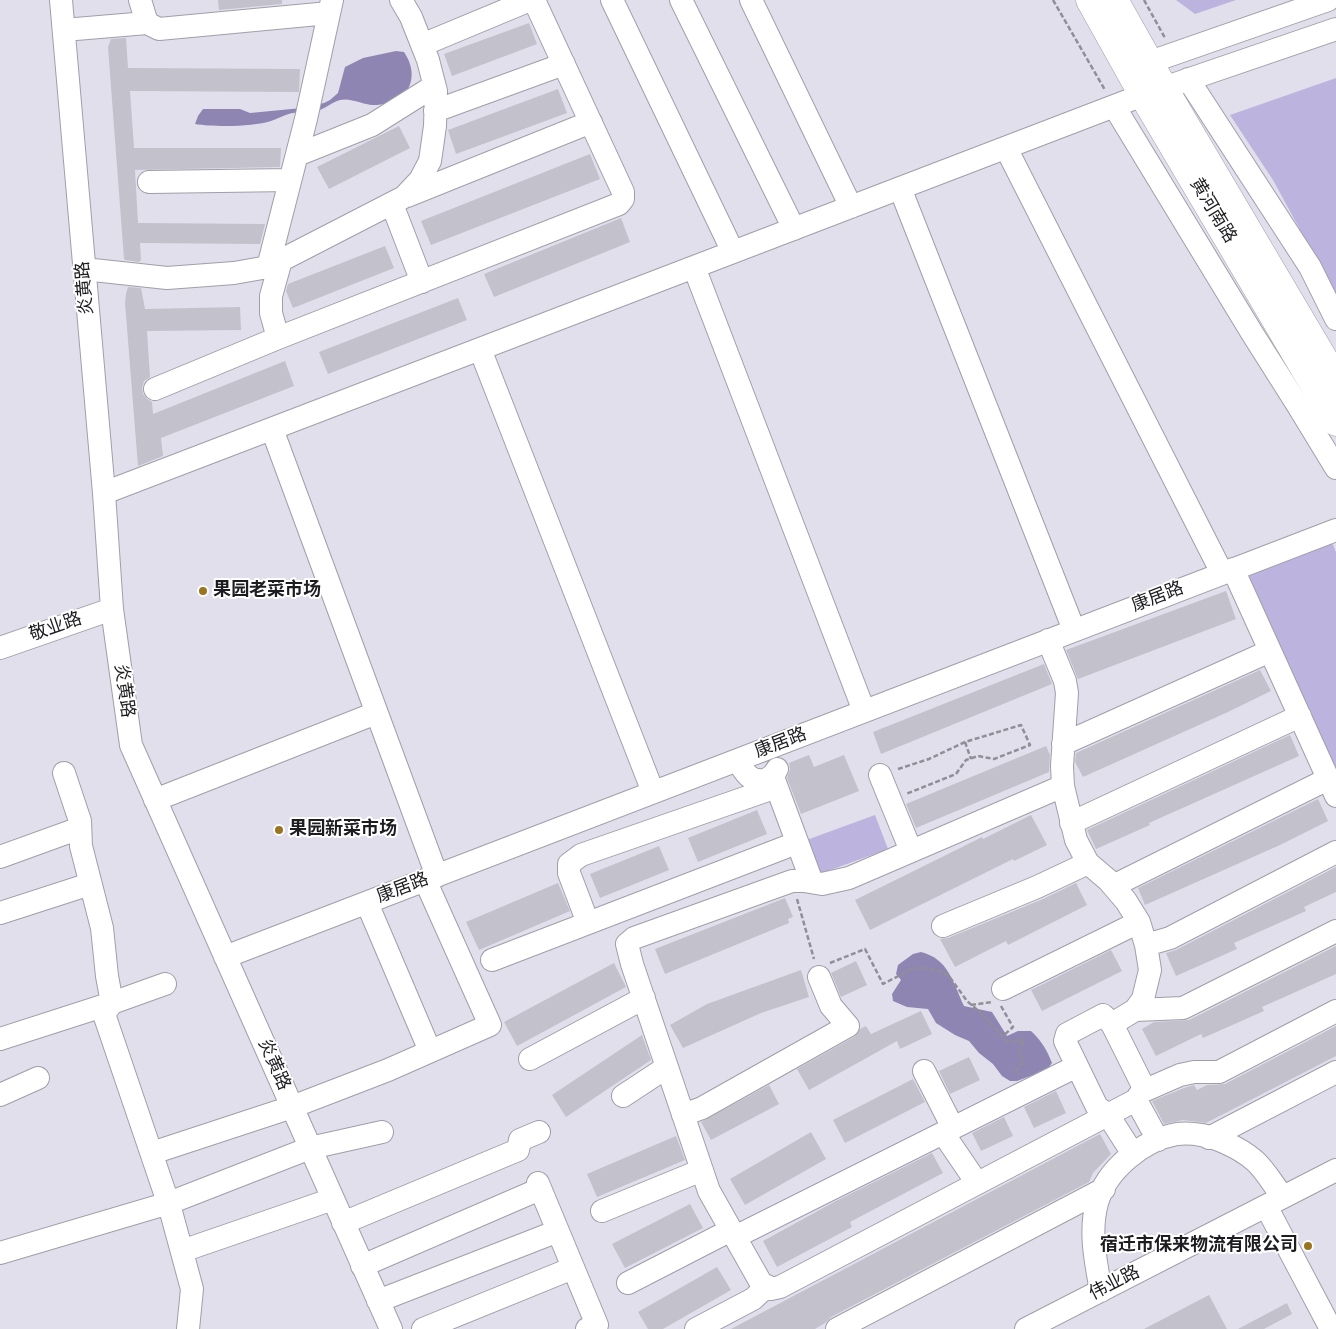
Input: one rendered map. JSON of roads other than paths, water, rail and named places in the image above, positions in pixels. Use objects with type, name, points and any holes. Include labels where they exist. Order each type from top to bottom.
[{"type":"main road","name":"黄河南路","points":[[1090,0],[1139,66],[1165,87],[1336,380]]},
{"type":"main road","name":"黄河南路","points":[[1114,0],[1139,66]]},
{"type":"main road","name":"黄河南路","points":[[1165,87],[1336,422]]},
{"type":"street","name":"炎黄路","points":[[61,0],[104,493],[112,609],[131,744],[391,1329]]},
{"type":"street","points":[[140,0],[147,23]]},
{"type":"street","points":[[398,200],[420,180],[430,161],[435,126],[434,86],[428,60],[411,16],[401,0]]},
{"type":"street","points":[[422,45],[530,0]]},
{"type":"street","points":[[155,389],[278,338],[619,204],[623,199],[623,192],[534,0]]},
{"type":"street","points":[[612,0],[733,252]]},
{"type":"street","points":[[681,0],[794,229]]},
{"type":"street","points":[[751,0],[851,207]]},
{"type":"street","points":[[1139,66],[1328,0]]},
{"type":"street","points":[[64,30],[147,23],[159,29],[331,7],[290,180],[274,263],[270,313],[278,338]]},
{"type":"street","points":[[104,493],[1114,106],[1336,29]]},
{"type":"street","points":[[435,111],[564,64]]},
{"type":"street","points":[[297,155],[372,125],[434,86]]},
{"type":"street","points":[[1165,87],[1310,267],[1336,320]]},
{"type":"street","points":[[1114,106],[1336,468]]},
{"type":"street","points":[[84,269],[167,278],[234,273],[274,263],[398,200],[591,122]]},
{"type":"street","points":[[1006,148],[1270,651],[1332,788],[1113,886]]},
{"type":"street","points":[[149,182],[290,180]]},
{"type":"street","points":[[900,188],[1074,630]]},
{"type":"street","points":[[398,200],[422,282]]},
{"type":"street","points":[[694,267],[864,711]]},
{"type":"street","points":[[480,349],[653,792]]},
{"type":"street","points":[[152,1153],[292,1107],[388,1070],[490,1025],[431,878],[376,713],[272,429]]},
{"type":"street","name":"康居路","points":[[225,957],[1336,530]]},
{"type":"street","name":"敬业路","points":[[0,648],[112,609]]},
{"type":"street","points":[[1048,640],[1065,681],[1067,693],[1063,744],[1063,786],[1076,840],[1088,862],[1126,901],[1139,922],[1146,945],[1150,970],[1143,998],[1135,1010],[1112,1024]]},
{"type":"street","points":[[1063,744],[1270,651]]},
{"type":"street","points":[[155,800],[376,713]]},
{"type":"street","points":[[1071,823],[1300,716]]},
{"type":"street","points":[[588,923],[569,873],[569,864],[581,855],[766,783],[779,765],[776,746]]},
{"type":"street","points":[[738,760],[748,776],[766,783],[801,881]]},
{"type":"street","points":[[64,773],[80,821],[81,846],[102,928],[112,1003],[104,1014],[169,1203],[182,1251],[192,1289],[188,1329]]},
{"type":"street","points":[[880,774],[910,851]]},
{"type":"street","points":[[766,783],[786,847],[801,881]]},
{"type":"street","points":[[1063,786],[849,878],[822,884],[801,881],[634,938],[627,944],[709,1191],[761,1283],[771,1289],[780,1287],[1180,1075],[1194,1072],[1219,1072],[1336,1011]]},
{"type":"street","points":[[0,857],[80,828]]},
{"type":"street","points":[[492,960],[786,847]]},
{"type":"street","points":[[1146,945],[1170,938],[1336,852]]},
{"type":"street","points":[[943,926],[1037,887],[1088,862]]},
{"type":"street","points":[[0,912],[90,884]]},
{"type":"street","points":[[367,903],[430,1051]]},
{"type":"street","points":[[1002,997],[1139,922]]},
{"type":"street","points":[[1135,1010],[1183,1008],[1336,931]]},
{"type":"street","points":[[683,1115],[702,1108],[848,1026],[831,1006],[818,973]]},
{"type":"street","points":[[0,1038],[112,1003],[164,984]]},
{"type":"street","points":[[530,1059],[644,998]]},
{"type":"street","points":[[1132,1154],[1108,1114],[1098,1107],[1065,1041],[1067,1034],[1103,1015],[1112,1024],[1144,1088],[1138,1096]]},
{"type":"street","points":[[623,1096],[667,1067]]},
{"type":"street","points":[[628,1284],[1069,1070],[1079,1070]]},
{"type":"street","points":[[924,1071],[948,1130],[977,1183]]},
{"type":"street","points":[[1209,1138],[1335,1076]]},
{"type":"street","points":[[0,1096],[38,1078]]},
{"type":"street","points":[[1138,1096],[1158,1140]]},
{"type":"street","points":[[0,1253],[169,1203],[310,1148],[382,1132]]},
{"type":"street","points":[[343,1223],[518,1150],[520,1140],[539,1132]]},
{"type":"street","points":[[1101,1291],[1095,1256],[1093,1228],[1097,1203],[1110,1177],[1132,1154],[1150,1143],[1177,1134],[1196,1134],[1225,1142],[1255,1161],[1331,1329]]},
{"type":"street","points":[[602,1211],[702,1170]]},
{"type":"street","name":"伟业路","points":[[1026,1329],[1336,1170]]},
{"type":"street","points":[[362,1266],[539,1186],[597,1325],[587,1329]]},
{"type":"street","points":[[837,1329],[1104,1189]]},
{"type":"street","points":[[182,1251],[333,1199]]},
{"type":"street","points":[[378,1301],[558,1231]]},
{"type":"street","points":[[423,1329],[573,1268]]},
{"type":"street","points":[[696,1329],[753,1299],[767,1286]]},
{"type":"place","name":"果园老菜市场","points":[[203,591]]},
{"type":"place","name":"果园新菜市场","points":[[279,830]]},
{"type":"place","name":"宿迁市保来物流有限公司","points":[[1308,1246]]}]
